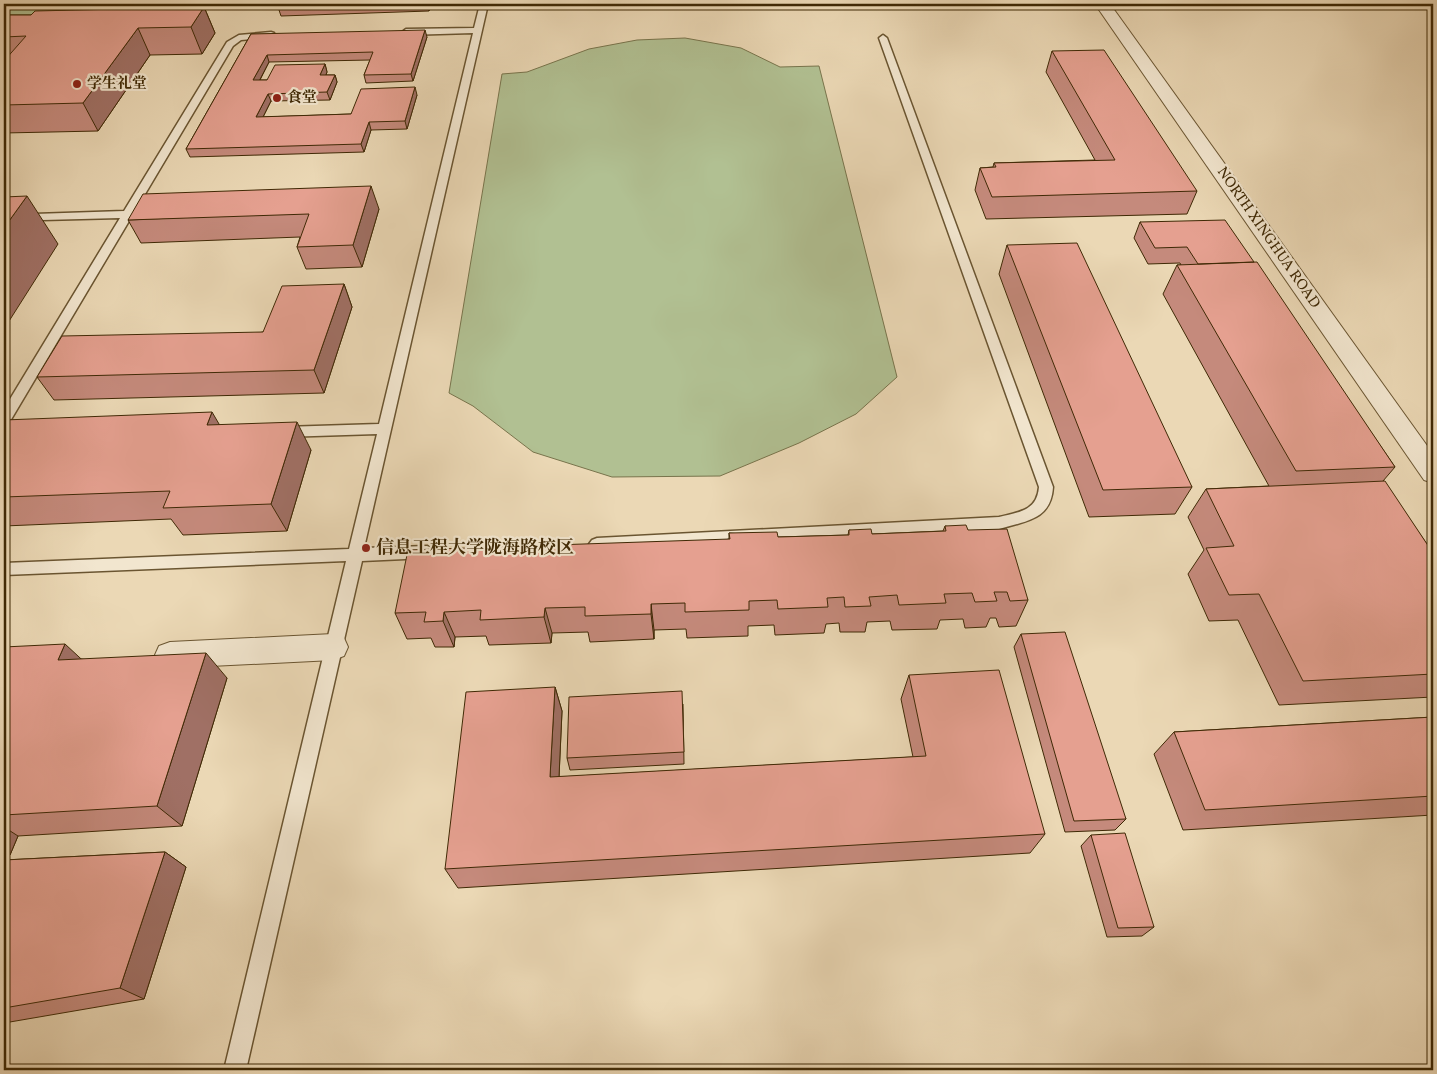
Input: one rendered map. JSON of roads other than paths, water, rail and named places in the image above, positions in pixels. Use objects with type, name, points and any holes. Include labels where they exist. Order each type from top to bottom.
[{"type":"street","name":"NORTH XINGHUA ROAD","points":[[1103,4],[1433,473]]},
{"type":"street","points":[[144,656],[333,647]]},
{"type":"lane","points":[[235,1070],[484,4]]},
{"type":"lane","points":[[391,32],[478,30]]},
{"type":"lane","points":[[4,420],[230,44],[239,38],[286,34]]},
{"type":"lane","points":[[583,544],[999,523],[1032,514],[1045,500],[1046,487],[883,38]]},
{"type":"lane","points":[[4,218],[128,214]]},
{"type":"lane","points":[[267,433],[384,429]]},
{"type":"lane","points":[[4,569],[444,552]]},
{"type":"place","name":"学生礼堂","points":[[77,84]]},
{"type":"place","name":"食堂","points":[[277,98]]},
{"type":"place","name":"信息工程大学陇海路校区","points":[[366,548]]}]
